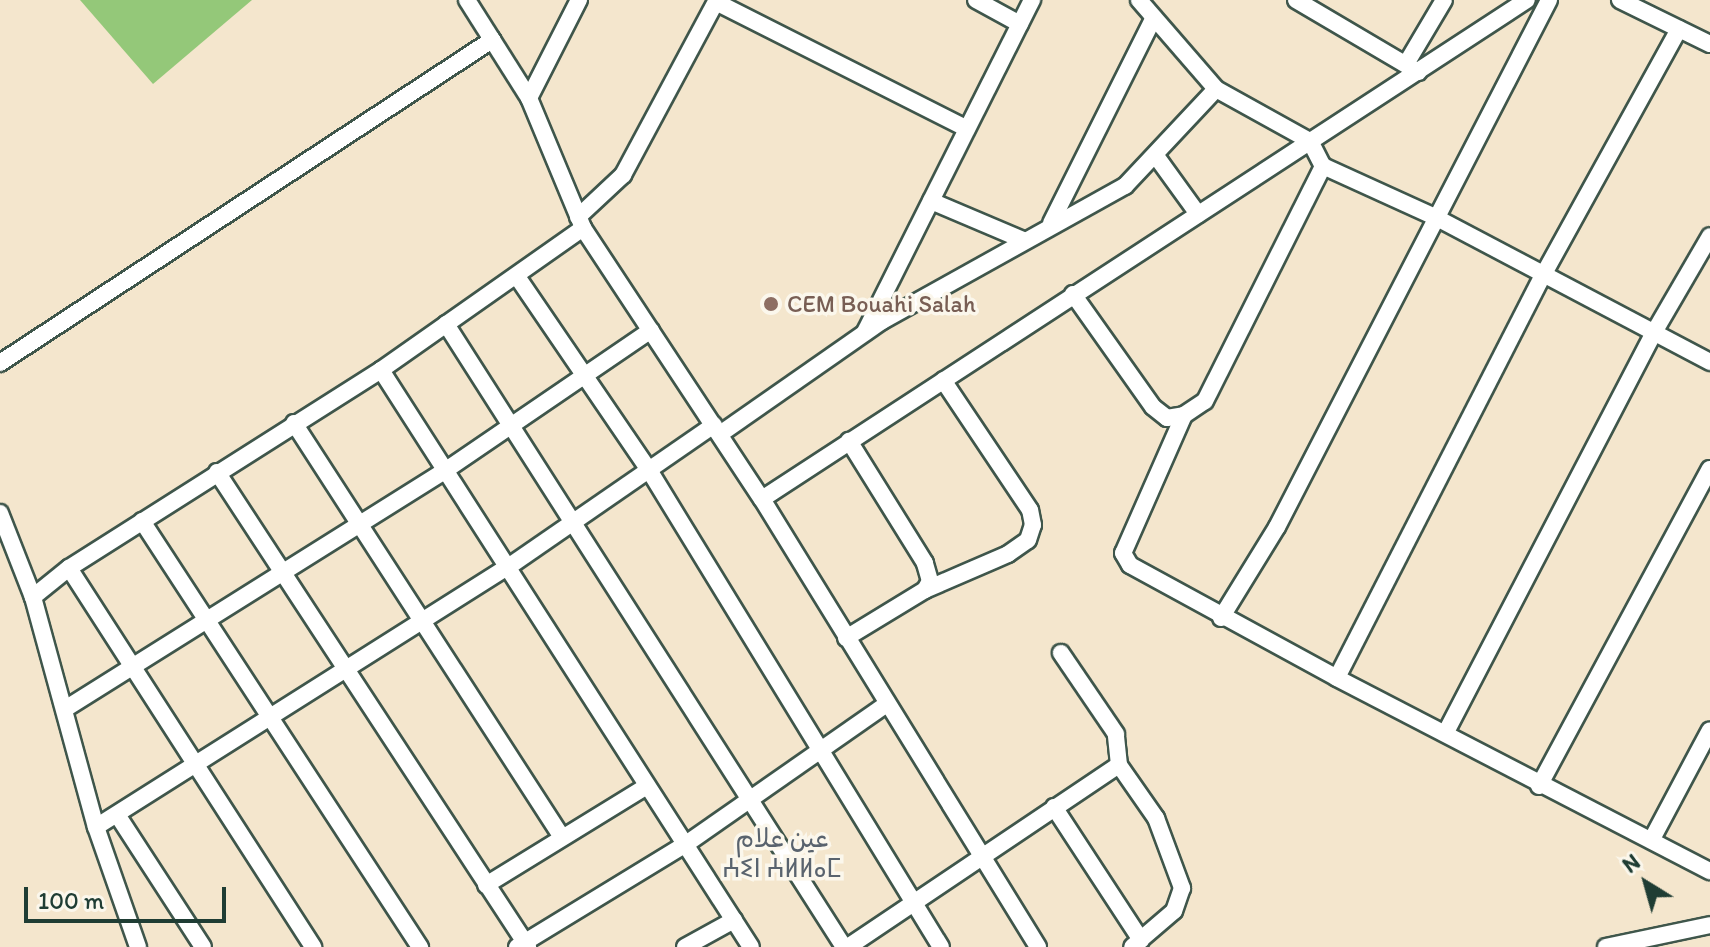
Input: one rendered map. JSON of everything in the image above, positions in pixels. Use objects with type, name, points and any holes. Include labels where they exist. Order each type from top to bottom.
[{"type":"street","points":[[467,0],[529,98],[580,222],[762,499],[1038,947]]},
{"type":"street","points":[[529,98],[579,0]]},
{"type":"street","points":[[976,0],[1020,24]]},
{"type":"street","points":[[864,333],[1032,0]]},
{"type":"street","points":[[1139,0],[1216,89],[1310,141],[1323,166],[1435,217],[1542,277],[1710,362]]},
{"type":"street","points":[[1296,0],[1412,68]]},
{"type":"street","points":[[1412,68],[1444,0]]},
{"type":"street","points":[[762,499],[1310,141],[1412,68],[1527,0]]},
{"type":"street","points":[[1221,618],[1277,527],[1549,0]]},
{"type":"street","points":[[1620,0],[1710,44]]},
{"type":"street","points":[[33,597],[69,568],[381,370],[518,278],[580,222],[623,175],[716,1],[967,129]]},
{"type":"street","points":[[1051,223],[1153,19]]},
{"type":"street","points":[[1337,678],[1542,277],[1679,29]]},
{"type":"street","points":[[0,363],[492,40]]},
{"type":"street","points":[[96,827],[118,816],[420,619],[508,567],[573,519],[864,333],[1051,223],[1125,186],[1216,89]]},
{"type":"street","points":[[1156,156],[1198,214]]},
{"type":"street","points":[[1073,294],[1153,407],[1167,418],[1184,415],[1205,401],[1323,166]]},
{"type":"street","points":[[931,201],[1023,240]]},
{"type":"street","points":[[1446,732],[1653,334],[1710,236]]},
{"type":"street","points":[[518,278],[649,470],[824,751],[910,902],[941,947]]},
{"type":"street","points":[[446,324],[512,422],[747,800],[846,947],[982,853],[1119,765]]},
{"type":"street","points":[[65,709],[357,521],[446,470],[512,422],[651,330]]},
{"type":"street","points":[[381,370],[751,947]]},
{"type":"street","points":[[846,638],[925,590],[1008,554],[1028,540],[1033,525],[1030,510],[943,380]]},
{"type":"street","points":[[1184,415],[1123,553],[1144,577],[1446,732],[1539,786],[1652,839],[1710,871]]},
{"type":"street","points":[[294,423],[561,836]]},
{"type":"street","points":[[849,441],[925,563],[930,581],[925,590]]},
{"type":"street","points":[[1539,786],[1710,469]]},
{"type":"street","points":[[217,472],[523,945],[686,844],[824,751],[887,704]]},
{"type":"street","points":[[0,513],[33,597],[96,827],[138,947]]},
{"type":"street","points":[[142,521],[420,947]]},
{"type":"street","points":[[69,568],[136,665],[313,947]]},
{"type":"street","points":[[1054,807],[1137,944],[1174,911],[1182,888],[1156,818],[1119,765],[1116,734],[1061,653]]},
{"type":"street","points":[[1652,839],[1710,730]]},
{"type":"street","points":[[486,885],[561,836],[647,786]]},
{"type":"street","points":[[118,816],[203,947]]},
{"type":"street","points":[[685,947],[734,920]]},
{"type":"street","points":[[1606,947],[1710,925]]},
{"type":"green space","points":[[80,0],[252,0],[153,84]]},
{"type":"place","name":"CEM Bouahi Salah","points":[[771,304]]},
{"type":"district","name":"عين علام ⵄⵉⵏ ⵄⵍⵍⴰⵎ","points":[[782,854]]}]
